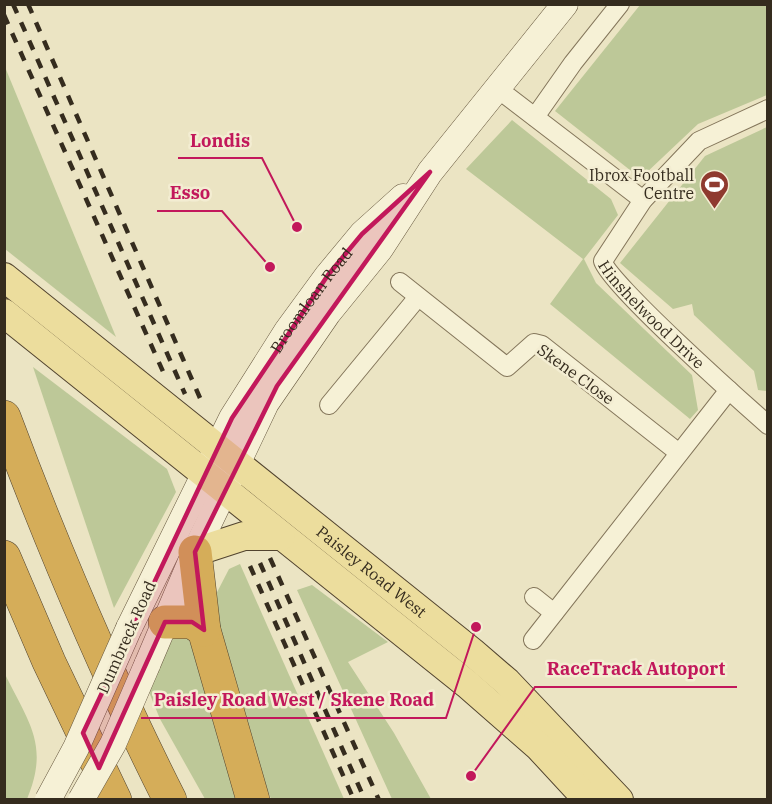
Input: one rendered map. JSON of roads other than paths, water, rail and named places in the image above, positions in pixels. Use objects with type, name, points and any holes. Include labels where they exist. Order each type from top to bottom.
[{"type":"highway","points":[[4,417],[66,577],[137,735],[170,800]]},
{"type":"highway","points":[[195,552],[204,630],[252,800]]},
{"type":"highway","points":[[4,557],[49,662],[115,800]]},
{"type":"highway","points":[[165,622],[192,622],[204,630]]},
{"type":"main road","name":"Broomloan Road","points":[[214,482],[227,454],[232,418],[288,331],[328,275],[362,234],[430,172],[565,4]]},
{"type":"main road","points":[[4,277],[100,371]]},
{"type":"main road","points":[[4,313],[100,371]]},
{"type":"main road","name":"Paisley Road West","points":[[100,371],[227,454],[267,489],[472,652],[507,682],[619,800]]},
{"type":"main road","name":"Paisley Road West","points":[[100,371],[214,482],[495,708],[539,747],[588,800]]},
{"type":"main road","name":"Dumbreck Road","points":[[81,800],[113,744],[195,552],[214,482]]},
{"type":"main road","name":"Dumbreck Road","points":[[48,800],[76,748],[129,628],[214,482]]},
{"type":"main road","points":[[195,552],[244,536],[281,536]]},
{"type":"main road","points":[[129,628],[165,622]]},
{"type":"street","points":[[536,117],[573,63],[620,4]]},
{"type":"street","points":[[498,89],[643,200]]},
{"type":"street","name":"Hinshelwood Drive","points":[[768,109],[699,141],[643,200],[604,256],[603,265],[638,304],[768,425]]},
{"type":"street","name":"Skene Close","points":[[400,282],[507,367],[534,343],[542,345],[679,453]]},
{"type":"street","points":[[329,405],[418,297]]},
{"type":"street","points":[[533,640],[729,390]]},
{"type":"street","points":[[534,597],[555,613]]},
{"type":"railway","points":[[13,4],[185,394]]},
{"type":"railway","points":[[28,4],[200,398]]},
{"type":"railway","points":[[4,15],[165,376]]},
{"type":"railway","points":[[270,558],[379,800]]},
{"type":"railway","points":[[260,563],[365,800]]},
{"type":"railway","points":[[250,566],[354,800]]},
{"type":"place","name":"Ibrox Football Centre","points":[[715,210]]},
{"type":"place","name":"Londis","points":[[297,227]]},
{"type":"place","name":"Esso","points":[[270,267]]},
{"type":"place","name":"Paisley Road West / Skene Road","points":[[476,627]]},
{"type":"place","name":"RaceTrack Autoport","points":[[471,776]]}]
